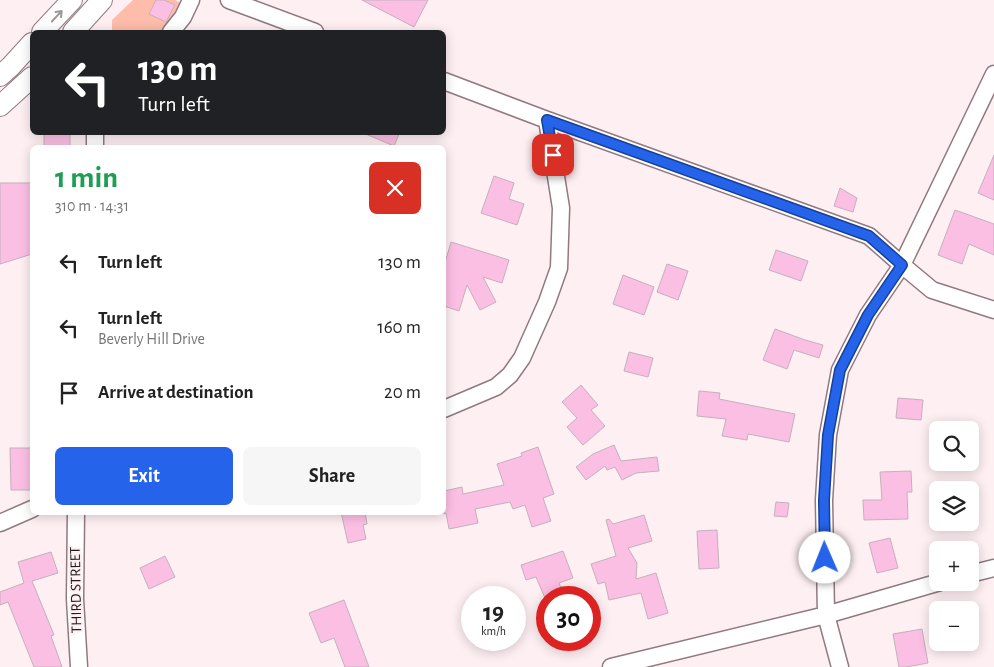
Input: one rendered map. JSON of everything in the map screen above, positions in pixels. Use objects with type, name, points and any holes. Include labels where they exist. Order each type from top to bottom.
[{"type":"street","points":[[44,30],[72,0]]},
{"type":"street","points":[[173,30],[183,17],[190,0]]},
{"type":"street","points":[[229,0],[310,30]]},
{"type":"street","points":[[75,30],[94,15]]},
{"type":"street","points":[[0,106],[26,82],[3,73],[30,45]]},
{"type":"street","points":[[840,667],[826,615],[825,491],[828,435],[840,370],[868,315],[902,265],[994,74]]},
{"type":"street","points":[[446,82],[869,236],[932,290],[994,310]]},
{"type":"street","points":[[446,408],[496,387],[510,376],[522,358],[547,302],[559,268],[561,208],[547,120]]},
{"type":"street","points":[[0,523],[30,510]]},
{"type":"street","name":"THIRD STREET","points":[[76,515],[75,599],[79,667]]},
{"type":"street","points":[[979,572],[994,568]]},
{"type":"street","points":[[610,667],[826,615],[929,585]]},
{"type":"shaded area","points":[[133,0],[175,0],[184,5],[166,30],[112,30],[112,20]]},
{"type":"building","points":[[156,0],[164,0],[175,5],[166,22],[149,14]]},
{"type":"building","points":[[362,0],[428,0],[414,27]]},
{"type":"building","points":[[44,135],[70,135],[70,145],[44,145]]},
{"type":"building","points":[[368,135],[399,135],[394,145]]},
{"type":"building","points":[[994,155],[994,200],[978,193]]},
{"type":"building","points":[[494,176],[514,183],[509,199],[524,204],[517,225],[481,213]]},
{"type":"building","points":[[0,183],[30,183],[30,255],[0,264]]},
{"type":"building","points":[[840,188],[857,198],[853,212],[834,206]]},
{"type":"building","points":[[955,210],[994,224],[994,255],[969,244],[962,264],[938,255]]},
{"type":"building","points":[[451,242],[509,260],[502,283],[483,277],[496,302],[480,310],[467,285],[459,311],[446,307],[446,259]]},
{"type":"building","points":[[776,250],[808,261],[801,281],[769,270]]},
{"type":"building","points":[[667,264],[688,271],[678,300],[657,292]]},
{"type":"building","points":[[623,275],[654,287],[644,315],[613,304]]},
{"type":"building","points":[[775,329],[823,345],[819,358],[794,350],[787,369],[763,360]]},
{"type":"building","points":[[629,352],[653,358],[648,377],[624,371]]},
{"type":"building","points":[[581,385],[598,405],[591,410],[605,426],[583,445],[567,427],[577,418],[562,402]]},
{"type":"building","points":[[699,391],[720,393],[719,399],[795,414],[789,442],[748,434],[747,440],[722,436],[726,419],[697,416]]},
{"type":"building","points":[[898,398],[923,400],[921,420],[896,418]]},
{"type":"building","points":[[614,445],[621,461],[657,457],[659,471],[636,473],[622,480],[615,467],[607,470],[605,466],[586,480],[576,467],[593,454]]},
{"type":"building","points":[[538,447],[554,494],[543,498],[551,521],[532,527],[525,505],[513,509],[510,502],[475,509],[478,523],[449,529],[446,513],[446,491],[462,487],[463,494],[504,485],[497,464],[522,456],[521,453]]},
{"type":"building","points":[[10,448],[30,448],[30,490],[11,490]]},
{"type":"building","points":[[911,471],[912,492],[907,492],[908,519],[864,520],[863,500],[882,500],[880,472]]},
{"type":"building","points":[[776,502],[789,503],[787,517],[774,516]]},
{"type":"building","points":[[342,515],[366,515],[367,524],[363,525],[366,539],[348,543]]},
{"type":"building","points":[[644,515],[652,541],[628,548],[637,563],[636,579],[656,573],[668,613],[648,619],[641,593],[609,600],[605,582],[598,584],[591,564],[616,556],[606,520],[609,519],[613,524]]},
{"type":"building","points":[[717,530],[719,568],[699,569],[697,531]]},
{"type":"building","points":[[890,538],[898,568],[877,573],[869,543]]},
{"type":"building","points":[[563,551],[573,578],[559,583],[560,586],[540,586],[536,577],[526,580],[521,565]]},
{"type":"building","points":[[51,552],[58,573],[32,581],[54,635],[51,636],[62,667],[34,667],[8,602],[0,605],[0,592],[24,583],[18,562]]},
{"type":"building","points":[[165,556],[175,577],[149,589],[140,568]]},
{"type":"building","points":[[344,600],[369,667],[345,667],[334,638],[321,643],[309,613]]},
{"type":"building","points":[[922,629],[928,663],[899,667],[893,634]]},
{"type":"route","points":[[553,155],[547,120],[869,236],[902,265],[868,315],[840,370],[828,435],[824,500],[825,558]]}]
